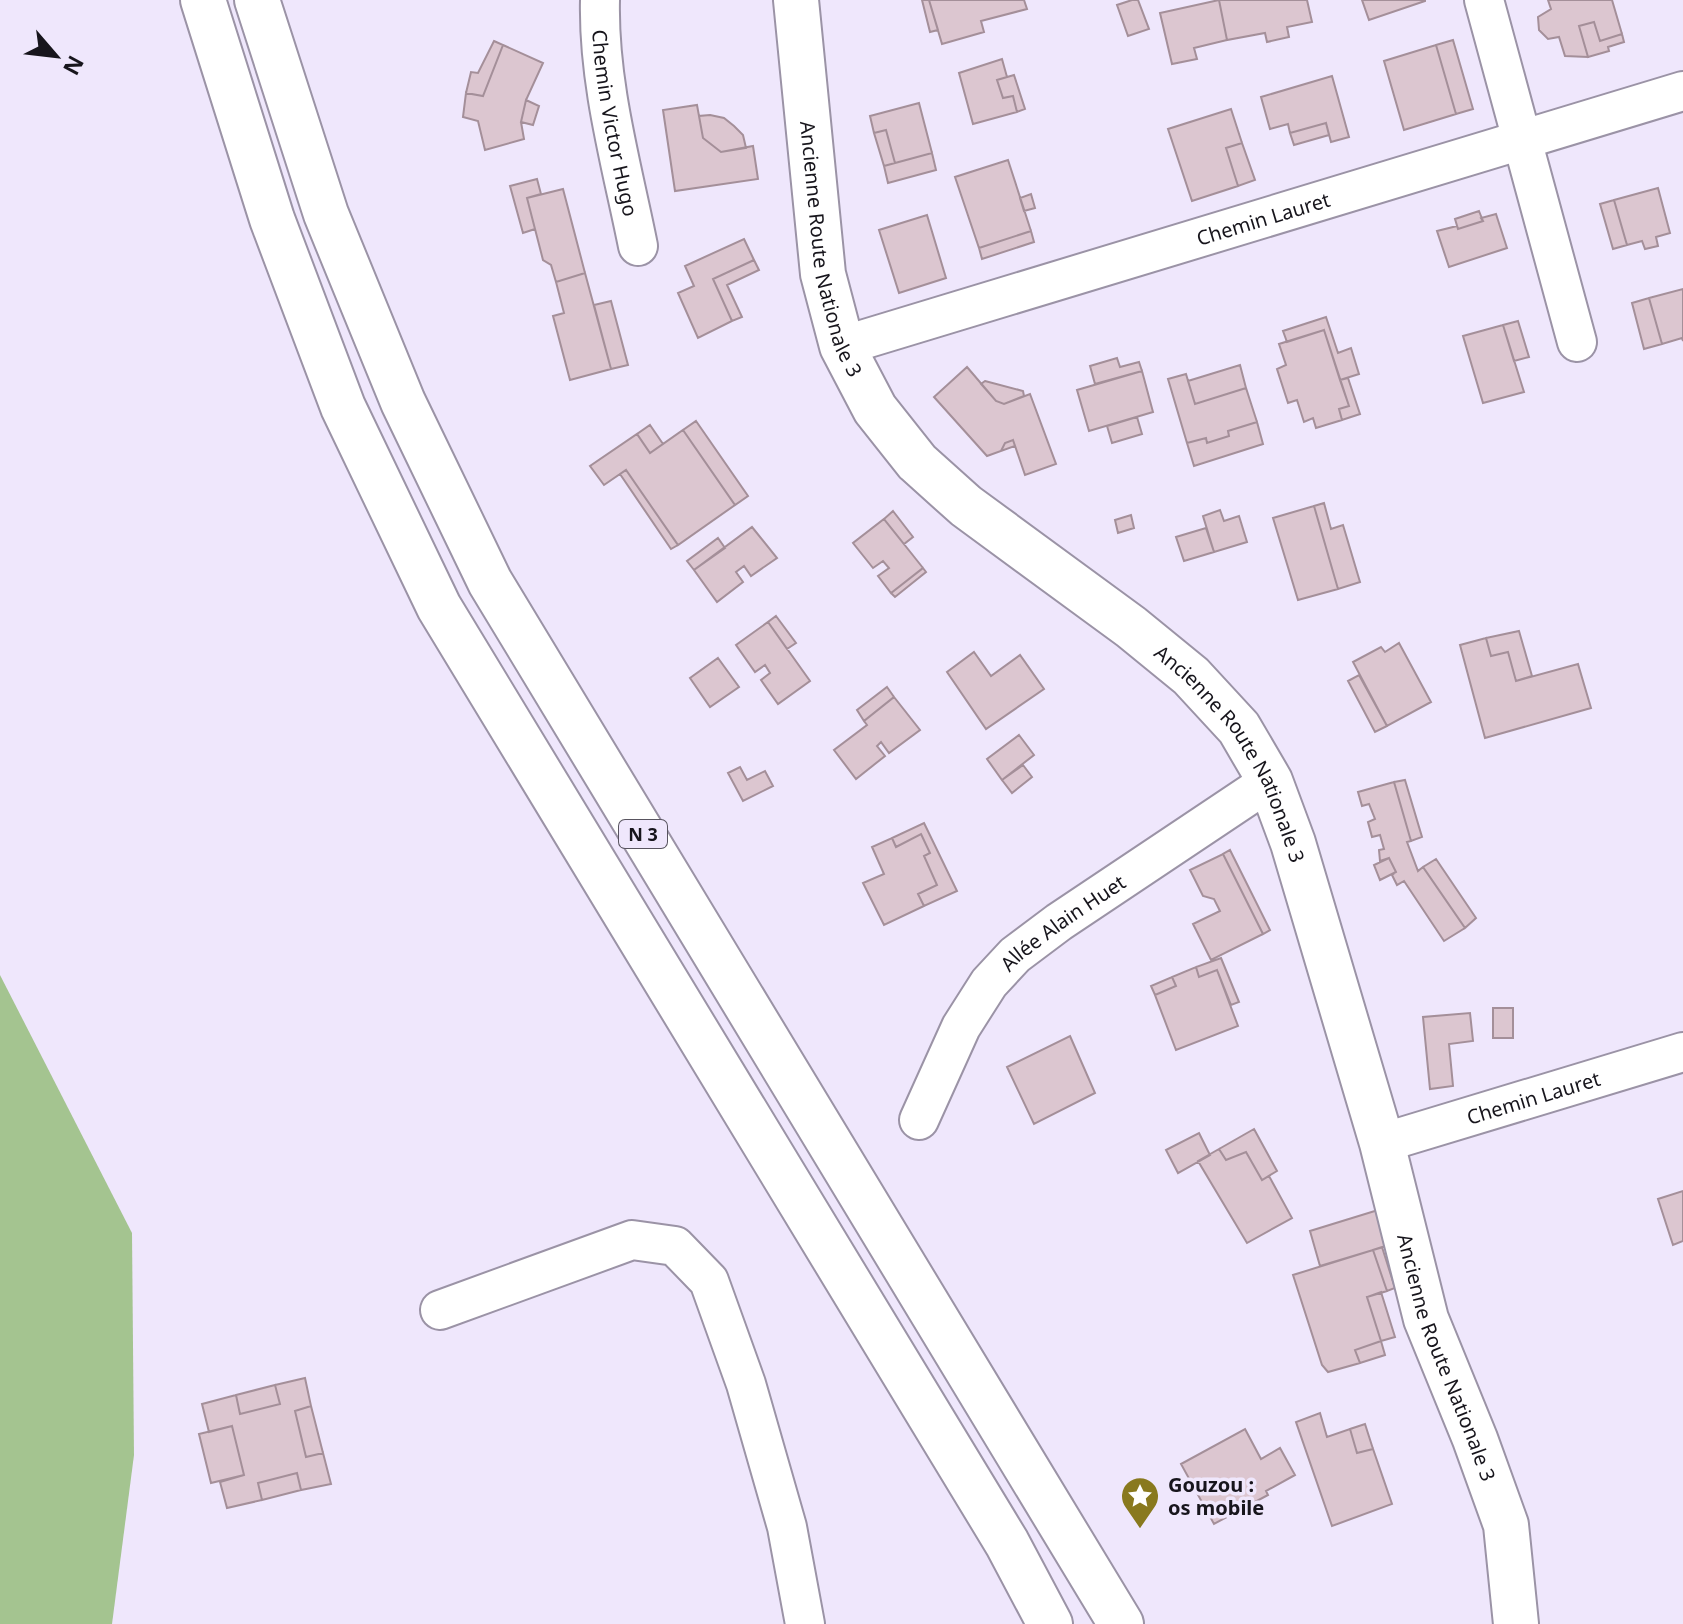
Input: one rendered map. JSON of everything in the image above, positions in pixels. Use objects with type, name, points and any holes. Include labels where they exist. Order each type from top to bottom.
[{"type":"main road","name":"N 3","points":[[203,0],[272,219],[343,407],[439,607],[1007,1543],[1050,1624]]},
{"type":"main road","name":"N 3","points":[[257,0],[326,214],[403,402],[490,582],[1121,1624]]},
{"type":"main road","name":"Ancienne Route Nationale 3","points":[[796,0],[823,274],[842,346],[875,409],[917,462],[966,506],[1131,627],[1191,676],[1239,728],[1270,781],[1293,843],[1382,1143],[1426,1319],[1506,1525],[1516,1624]]},
{"type":"street","name":"Chemin Victor Hugo","points":[[600,0],[599,31],[607,93],[638,246]]},
{"type":"street","points":[[1484,0],[1577,342]]},
{"type":"street","name":"Chemin Lauret","points":[[842,346],[1683,91]]},
{"type":"street","name":"Allée Alain Huet","points":[[919,1120],[961,1027],[989,983],[1015,955],[1059,922],[1270,781]]},
{"type":"street","name":"Chemin Lauret","points":[[1382,1143],[1683,1052]]},
{"type":"street","points":[[440,1310],[632,1240],[675,1246],[709,1281],[746,1384],[787,1527],[805,1624]]},
{"type":"green space","points":[[0,975],[132,1233],[134,1455],[112,1624],[0,1624]]},
{"type":"building","points":[[922,0],[929,0],[938,30],[930,32]]},
{"type":"building","points":[[929,0],[1024,0],[1027,9],[981,21],[984,32],[942,44]]},
{"type":"building","points":[[1138,0],[1149,29],[1128,36],[1117,5]]},
{"type":"building","points":[[1219,0],[1307,0],[1312,22],[1287,27],[1289,37],[1267,42],[1265,33],[1227,40]]},
{"type":"building","points":[[1219,0],[1227,40],[1194,48],[1197,59],[1172,64],[1160,13]]},
{"type":"building","points":[[1362,0],[1425,0],[1425,1],[1369,20]]},
{"type":"building","points":[[1548,0],[1612,0],[1622,34],[1600,41],[1594,22],[1579,26],[1588,57],[1565,56],[1559,37],[1548,39],[1539,30],[1538,17],[1551,9]]},
{"type":"building","points":[[1594,22],[1600,41],[1622,34],[1624,42],[1608,47],[1609,51],[1588,57],[1579,26]]},
{"type":"building","points":[[1453,40],[1473,109],[1456,114],[1436,45]]},
{"type":"building","points":[[494,41],[503,45],[483,96],[466,93],[471,72],[478,73]]},
{"type":"building","points":[[503,45],[543,63],[526,100],[521,122],[524,139],[485,150],[478,121],[463,117],[466,93],[483,96]]},
{"type":"building","points":[[1436,45],[1456,114],[1404,130],[1384,61]]},
{"type":"building","points":[[1002,59],[1007,77],[997,80],[1003,98],[1013,96],[1017,112],[973,124],[959,73]]},
{"type":"building","points":[[1014,75],[1025,109],[1017,112],[1013,96],[1003,98],[997,80]]},
{"type":"building","points":[[1332,76],[1349,137],[1331,142],[1326,123],[1290,133],[1288,124],[1270,129],[1261,97]]},
{"type":"building","points":[[526,100],[539,106],[533,125],[521,122]]},
{"type":"building","points":[[919,103],[932,153],[895,163],[886,130],[874,133],[870,116]]},
{"type":"building","points":[[697,105],[703,138],[721,152],[753,146],[758,179],[675,191],[663,110]]},
{"type":"building","points":[[1231,109],[1242,143],[1226,148],[1238,186],[1192,201],[1168,129]]},
{"type":"building","points":[[699,116],[724,118],[734,126],[743,135],[746,148],[721,152],[703,138]]},
{"type":"building","points":[[1326,123],[1329,135],[1294,145],[1290,133]]},
{"type":"building","points":[[886,130],[895,163],[884,166],[874,133]]},
{"type":"building","points":[[1242,143],[1255,180],[1238,186],[1226,148]]},
{"type":"building","points":[[932,153],[936,170],[888,183],[884,166]]},
{"type":"building","points":[[1008,160],[1031,231],[979,248],[955,177]]},
{"type":"building","points":[[537,179],[541,194],[527,198],[535,229],[523,233],[510,186]]},
{"type":"building","points":[[1658,188],[1670,233],[1656,237],[1658,246],[1645,249],[1642,241],[1627,245],[1614,200]]},
{"type":"building","points":[[563,189],[585,273],[556,282],[551,265],[543,260],[527,198]]},
{"type":"building","points":[[1031,194],[1035,208],[1024,211],[1020,198]]},
{"type":"building","points":[[1614,200],[1627,245],[1613,249],[1600,204]]},
{"type":"building","points":[[1479,211],[1483,221],[1458,229],[1455,219]]},
{"type":"building","points":[[1496,214],[1507,248],[1449,267],[1437,231],[1457,226],[1458,229]]},
{"type":"building","points":[[927,215],[946,278],[899,293],[879,230]]},
{"type":"building","points":[[1031,231],[1034,242],[982,259],[979,248]]},
{"type":"building","points":[[744,239],[754,260],[713,279],[732,321],[698,338],[678,293],[694,286],[685,266]]},
{"type":"building","points":[[754,260],[759,270],[727,285],[742,317],[732,321],[713,279]]},
{"type":"building","points":[[585,273],[611,369],[570,380],[553,316],[564,313],[556,282]]},
{"type":"building","points":[[1683,289],[1683,341],[1682,338],[1662,344],[1649,298]]},
{"type":"building","points":[[1649,298],[1662,344],[1644,349],[1632,303]]},
{"type":"building","points":[[611,301],[628,365],[611,369],[594,305]]},
{"type":"building","points":[[1326,317],[1338,353],[1351,348],[1359,374],[1340,380],[1324,330],[1287,342],[1283,331]]},
{"type":"building","points":[[1518,321],[1529,357],[1514,361],[1503,325]]},
{"type":"building","points":[[1503,325],[1524,392],[1483,403],[1463,336]]},
{"type":"building","points":[[1324,330],[1349,406],[1339,409],[1342,420],[1316,428],[1313,418],[1304,422],[1297,400],[1288,403],[1277,369],[1286,365],[1279,344]]},
{"type":"building","points":[[1117,358],[1120,367],[1139,362],[1142,371],[1095,384],[1090,366]]},
{"type":"building","points":[[1240,365],[1246,388],[1195,404],[1188,381]]},
{"type":"building","points":[[967,367],[996,401],[1004,404],[1030,394],[1056,464],[1025,475],[1013,440],[1005,443],[1001,451],[987,456],[934,397]]},
{"type":"building","points":[[1142,371],[1153,412],[1089,431],[1077,390]]},
{"type":"building","points":[[1186,374],[1195,404],[1246,388],[1257,422],[1228,431],[1229,436],[1207,443],[1206,438],[1187,443],[1168,379]]},
{"type":"building","points":[[1348,378],[1360,414],[1342,420],[1339,409],[1349,406],[1340,380]]},
{"type":"building","points":[[985,381],[1023,391],[1024,396],[1004,404],[996,401],[981,384]]},
{"type":"building","points":[[1137,417],[1142,434],[1112,443],[1107,426]]},
{"type":"building","points":[[696,421],[748,496],[735,505],[683,430]]},
{"type":"building","points":[[1257,422],[1263,444],[1194,466],[1187,443],[1206,438],[1207,443],[1229,436],[1228,431]]},
{"type":"building","points":[[650,425],[663,444],[650,453],[637,434]]},
{"type":"building","points":[[683,430],[735,505],[678,545],[626,470],[604,485],[590,466],[637,434],[650,453]]},
{"type":"building","points":[[1013,440],[1015,446],[1001,451],[1005,443]]},
{"type":"building","points":[[626,470],[678,545],[671,549],[620,474]]},
{"type":"building","points":[[1324,503],[1331,529],[1343,525],[1360,582],[1338,589],[1314,506]]},
{"type":"building","points":[[1314,506],[1338,589],[1298,600],[1273,518]]},
{"type":"building","points":[[1220,510],[1224,521],[1239,516],[1247,542],[1214,552],[1203,516]]},
{"type":"building","points":[[893,511],[913,537],[904,544],[884,519]]},
{"type":"building","points":[[1131,515],[1134,528],[1118,533],[1115,520]]},
{"type":"building","points":[[884,519],[923,568],[891,593],[878,576],[889,568],[883,561],[873,568],[853,543]]},
{"type":"building","points":[[752,527],[777,558],[751,576],[744,566],[736,572],[743,582],[717,602],[694,570]]},
{"type":"building","points":[[1206,528],[1214,552],[1184,561],[1176,537]]},
{"type":"building","points":[[718,538],[725,548],[694,570],[687,561]]},
{"type":"building","points":[[923,568],[926,572],[895,597],[891,593]]},
{"type":"building","points":[[776,616],[796,643],[787,649],[768,622]]},
{"type":"building","points":[[768,622],[810,681],[778,704],[761,680],[770,673],[765,665],[755,672],[736,645]]},
{"type":"building","points":[[1519,631],[1532,676],[1516,681],[1508,652],[1491,656],[1486,638]]},
{"type":"building","points":[[1486,638],[1491,656],[1508,652],[1516,681],[1578,664],[1591,708],[1485,738],[1460,645]]},
{"type":"building","points":[[1399,643],[1431,702],[1387,726],[1353,662],[1381,647],[1385,652]]},
{"type":"building","points":[[974,652],[991,676],[1020,655],[1044,689],[986,729],[947,672]]},
{"type":"building","points":[[718,658],[739,687],[710,707],[690,678]]},
{"type":"building","points":[[1359,675],[1387,726],[1375,732],[1348,681]]},
{"type":"building","points":[[887,687],[894,697],[864,721],[857,710]]},
{"type":"building","points":[[894,697],[920,730],[889,753],[881,742],[877,746],[885,756],[856,779],[834,750],[867,725],[864,721]]},
{"type":"building","points":[[1019,735],[1034,755],[1002,780],[987,759]]},
{"type":"building","points":[[1023,765],[1032,777],[1012,793],[1002,780]]},
{"type":"building","points":[[740,767],[747,780],[765,771],[773,786],[743,801],[728,773]]},
{"type":"building","points":[[1405,780],[1422,837],[1411,841],[1394,782]]},
{"type":"building","points":[[1394,782],[1411,841],[1407,842],[1418,871],[1423,867],[1465,928],[1444,941],[1404,881],[1397,885],[1392,875],[1396,872],[1389,858],[1380,861],[1379,850],[1384,849],[1380,835],[1372,837],[1368,822],[1375,819],[1369,804],[1362,806],[1358,792]]},
{"type":"building","points":[[924,823],[957,891],[924,906],[918,894],[937,885],[924,856],[930,853],[921,834],[896,847],[892,838]]},
{"type":"building","points":[[921,834],[930,853],[924,856],[937,885],[918,894],[924,906],[884,925],[863,883],[884,874],[872,847],[892,838],[896,847]]},
{"type":"building","points":[[1230,850],[1270,930],[1263,934],[1223,854]]},
{"type":"building","points":[[1223,854],[1263,934],[1211,960],[1193,924],[1220,911],[1214,899],[1203,896],[1190,870]]},
{"type":"building","points":[[1389,858],[1396,872],[1380,880],[1374,865]]},
{"type":"building","points":[[1436,859],[1476,918],[1465,928],[1423,867]]},
{"type":"building","points":[[1221,958],[1239,1002],[1231,1005],[1217,970],[1199,977],[1196,967]]},
{"type":"building","points":[[1196,967],[1199,977],[1217,970],[1238,1026],[1176,1050],[1155,995],[1176,986],[1172,977]]},
{"type":"building","points":[[1172,977],[1176,986],[1155,995],[1151,986]]},
{"type":"building","points":[[1493,1008],[1513,1008],[1513,1038],[1493,1038]]},
{"type":"building","points":[[1470,1013],[1473,1041],[1449,1044],[1453,1086],[1430,1089],[1423,1017]]},
{"type":"building","points":[[1070,1036],[1095,1093],[1034,1124],[1007,1067]]},
{"type":"building","points":[[1254,1129],[1277,1171],[1262,1180],[1246,1152],[1226,1160],[1219,1149]]},
{"type":"building","points":[[1199,1133],[1210,1155],[1178,1173],[1166,1150]]},
{"type":"building","points":[[1219,1149],[1226,1160],[1246,1152],[1262,1180],[1269,1176],[1292,1218],[1247,1243],[1198,1161]]},
{"type":"building","points":[[1683,1191],[1683,1241],[1673,1245],[1658,1199]]},
{"type":"building","points":[[1391,1206],[1403,1241],[1320,1266],[1310,1231]]},
{"type":"building","points":[[1382,1247],[1395,1288],[1387,1291],[1373,1250]]},
{"type":"building","points":[[1373,1250],[1387,1291],[1367,1297],[1381,1341],[1355,1350],[1360,1363],[1328,1372],[1322,1365],[1293,1275]]},
{"type":"building","points":[[1381,1292],[1395,1337],[1381,1341],[1367,1297]]},
{"type":"building","points":[[1381,1341],[1385,1355],[1360,1363],[1355,1350]]},
{"type":"building","points":[[305,1378],[311,1406],[295,1411],[306,1457],[323,1453],[331,1484],[301,1490],[297,1473],[258,1483],[262,1500],[227,1508],[220,1482],[244,1475],[232,1426],[209,1432],[202,1404],[236,1395],[240,1414],[280,1404],[275,1385]]},
{"type":"building","points":[[275,1385],[280,1404],[240,1414],[236,1395]]},
{"type":"building","points":[[311,1406],[323,1453],[306,1457],[295,1411]]},
{"type":"building","points":[[1320,1413],[1327,1437],[1350,1429],[1357,1453],[1373,1449],[1392,1504],[1332,1526],[1296,1422]]},
{"type":"building","points":[[1365,1424],[1373,1449],[1357,1453],[1350,1429]]},
{"type":"building","points":[[232,1426],[244,1475],[211,1483],[199,1434]]},
{"type":"building","points":[[1245,1429],[1261,1459],[1280,1448],[1295,1475],[1266,1491],[1268,1495],[1214,1524],[1181,1464]]},
{"type":"building","points":[[297,1473],[301,1490],[262,1500],[258,1483]]},
{"type":"place","name":"Gouzou : os mobile","points":[[1140,1530]]}]
